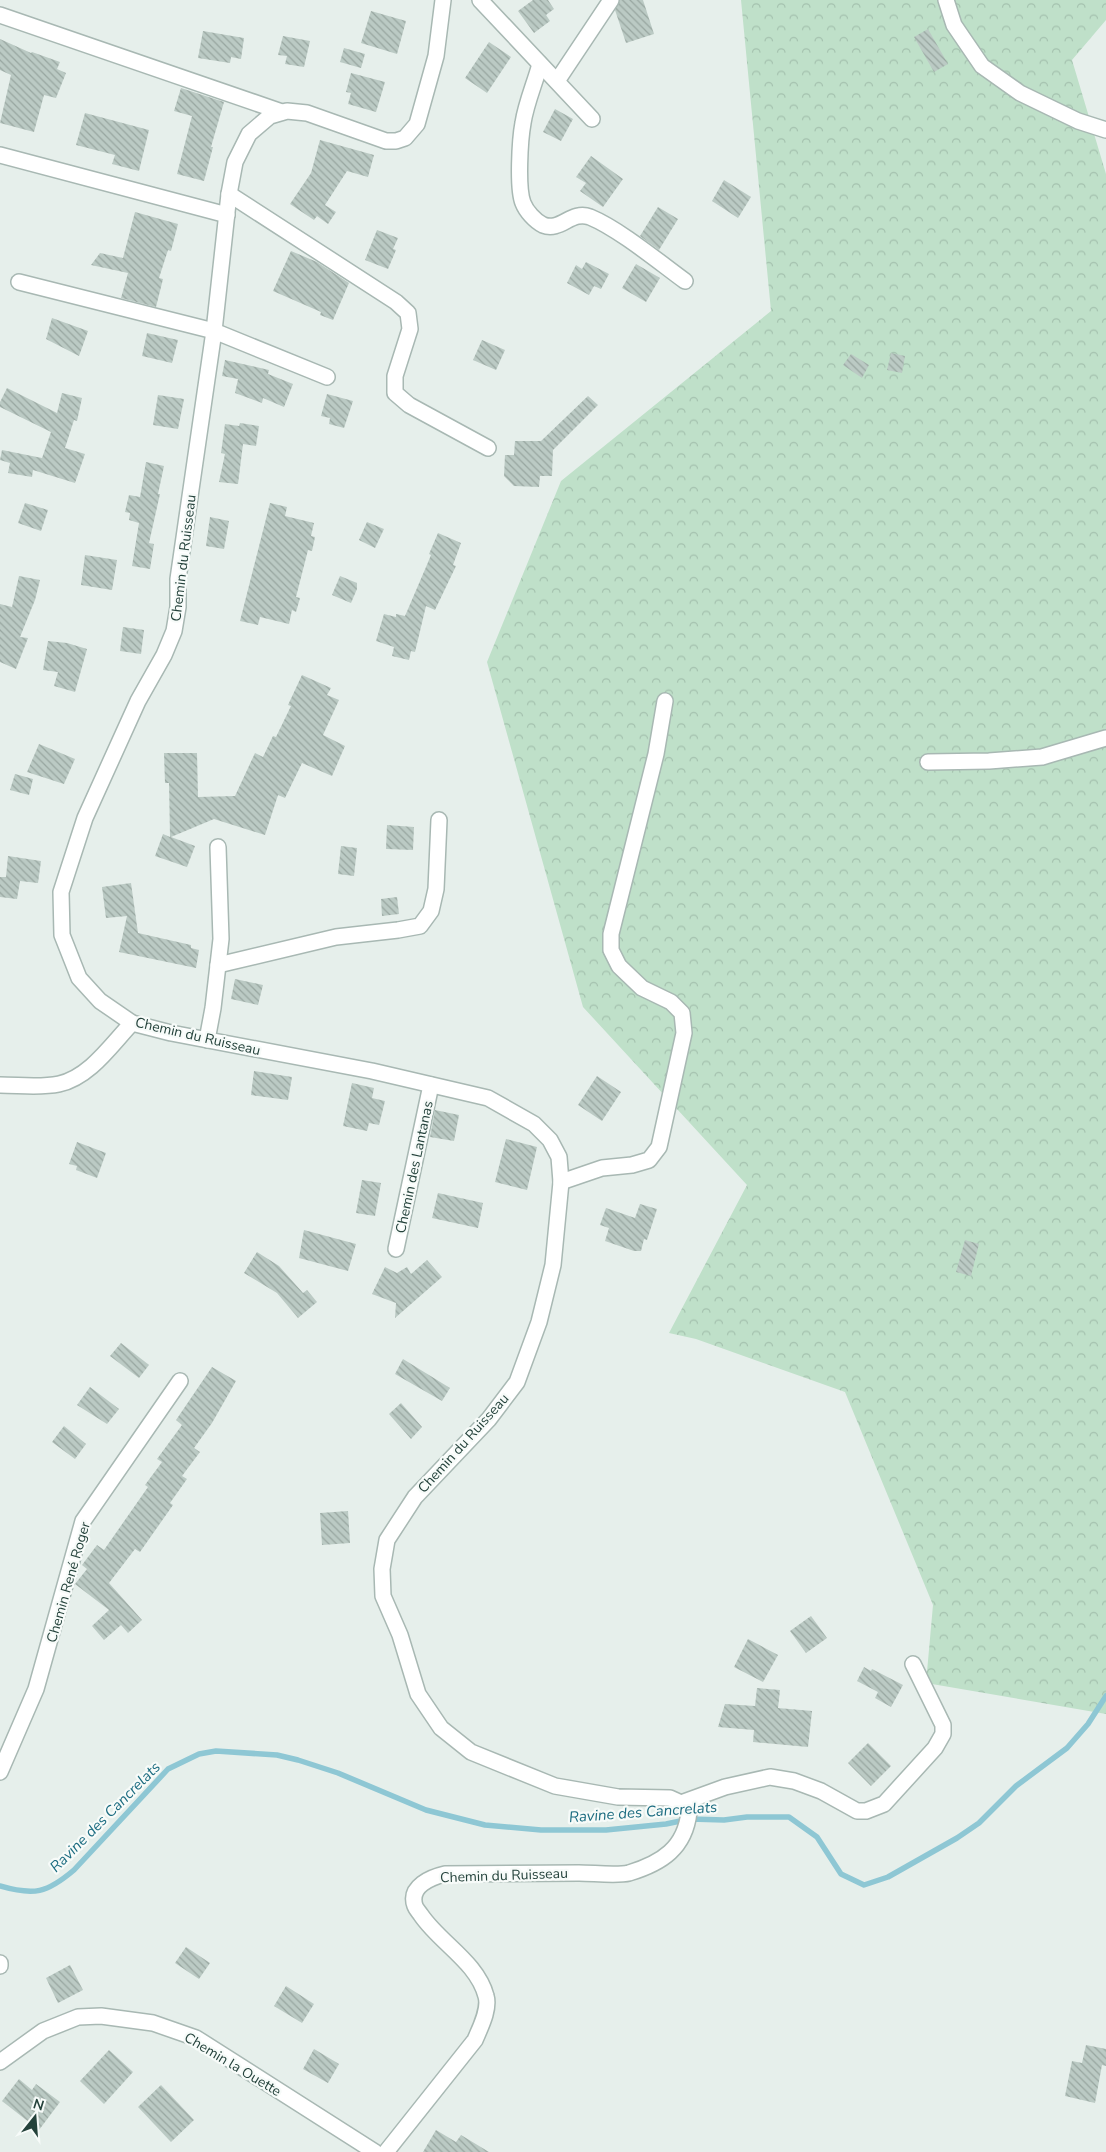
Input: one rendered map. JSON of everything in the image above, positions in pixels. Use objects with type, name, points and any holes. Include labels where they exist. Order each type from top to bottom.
[{"type":"street","points":[[0,15],[282,112],[307,113],[386,141],[396,141],[405,138],[417,124],[436,56],[443,0]]},
{"type":"street","points":[[480,0],[592,119]]},
{"type":"street","points":[[557,82],[610,0]]},
{"type":"street","points":[[946,0],[954,25],[982,66],[1020,93],[1078,121],[1106,130]]},
{"type":"street","points":[[540,64],[523,122],[520,182],[522,202],[533,218],[544,225],[558,226],[574,216],[590,217],[608,226],[685,281]]},
{"type":"street","name":"Chemin du Ruisseau","points":[[282,112],[270,116],[249,134],[235,162],[229,194],[214,331],[178,579],[178,607],[174,631],[164,655],[138,701],[85,818],[60,892],[62,935],[78,978],[100,1001],[132,1023],[207,1040],[372,1071],[488,1098],[534,1124],[550,1140],[559,1157],[561,1182],[553,1265],[539,1322],[517,1382],[489,1419],[415,1497],[387,1540],[382,1569],[383,1596],[400,1635],[418,1694],[442,1728],[472,1752],[555,1786],[618,1797],[670,1798],[686,1814],[682,1839],[672,1850],[660,1860],[627,1873],[445,1874],[432,1877],[420,1884],[415,1894],[414,1905],[426,1923],[467,1964],[480,1981],[487,1998],[483,2019],[475,2040],[386,2152]]},
{"type":"street","points":[[0,155],[227,215]]},
{"type":"street","points":[[229,194],[396,302],[408,313],[410,329],[394,376],[395,393],[409,405],[488,448]]},
{"type":"street","points":[[19,282],[214,331],[327,377]]},
{"type":"street","points":[[561,1182],[602,1168],[632,1165],[649,1160],[659,1147],[684,1033],[682,1013],[672,1002],[642,988],[619,966],[610,950],[611,934],[656,754],[665,701]]},
{"type":"street","points":[[928,762],[989,761],[1042,757],[1106,738]]},
{"type":"street","points":[[218,966],[336,937],[420,926],[431,910],[436,889],[439,820]]},
{"type":"street","points":[[207,1040],[213,1008],[221,939],[218,847]]},
{"type":"street","points":[[0,1084],[33,1086],[59,1084],[90,1070],[132,1023]]},
{"type":"street","name":"Chemin des Lantanas","points":[[396,1249],[431,1085]]},
{"type":"street","name":"Chemin René Roger","points":[[0,1772],[36,1689],[83,1522],[180,1381]]},
{"type":"street","points":[[686,1814],[725,1787],[770,1777],[794,1781],[821,1791],[857,1811],[866,1811],[884,1804],[935,1748],[943,1734],[943,1726],[913,1664]]},
{"type":"street","name":"Chemin la Ouette","points":[[0,2062],[43,2030],[78,2018],[101,2016],[153,2023],[196,2038],[375,2152]]},
{"type":"green space","points":[[741,0],[1106,0],[1106,20],[1072,60],[1106,174],[1106,1714],[926,1683],[933,1605],[845,1392],[696,1339],[669,1333],[747,1185],[583,1007],[487,662],[561,481],[771,311]]},
{"type":"building","points":[[533,0],[548,0],[554,9],[546,15],[550,21],[534,33],[518,11]]},
{"type":"building","points":[[620,0],[643,0],[654,34],[626,43],[615,10]]},
{"type":"building","points":[[371,11],[406,21],[397,54],[361,43]]},
{"type":"building","points":[[928,29],[948,64],[934,72],[914,37]]},
{"type":"building","points":[[203,31],[244,38],[241,59],[231,57],[230,63],[198,58]]},
{"type":"building","points":[[283,36],[310,41],[304,67],[285,64],[287,56],[278,55]]},
{"type":"building","points":[[0,39],[31,53],[60,62],[57,69],[66,73],[56,98],[44,95],[34,132],[0,123],[11,75],[0,70]]},
{"type":"building","points":[[489,42],[511,57],[487,93],[465,78]]},
{"type":"building","points":[[344,48],[365,54],[361,68],[340,62]]},
{"type":"building","points":[[351,73],[385,82],[376,112],[348,104],[351,93],[346,92]]},
{"type":"building","points":[[181,88],[224,102],[211,147],[213,147],[204,181],[177,174],[192,116],[174,111]]},
{"type":"building","points":[[555,109],[573,119],[561,141],[543,132]]},
{"type":"building","points":[[85,113],[149,130],[139,171],[112,164],[115,155],[76,145]]},
{"type":"building","points":[[320,140],[374,155],[368,177],[347,171],[325,205],[336,212],[328,224],[317,216],[314,220],[290,204],[311,173]]},
{"type":"building","points":[[591,156],[623,179],[603,207],[580,191],[586,183],[576,177]]},
{"type":"building","points":[[724,180],[751,197],[738,218],[712,201]]},
{"type":"building","points":[[658,207],[678,219],[659,250],[640,236]]},
{"type":"building","points":[[135,212],[178,224],[171,251],[168,250],[159,278],[163,279],[156,307],[121,298],[128,273],[91,265],[100,253],[123,258]]},
{"type":"building","points":[[377,230],[398,238],[393,249],[396,250],[388,269],[365,260]]},
{"type":"building","points":[[291,251],[317,262],[349,283],[333,320],[320,315],[321,312],[273,291]]},
{"type":"building","points":[[586,262],[609,274],[601,289],[594,286],[589,295],[567,283],[576,265],[582,269]]},
{"type":"building","points":[[636,264],[660,278],[646,302],[622,288]]},
{"type":"building","points":[[52,318],[88,331],[79,356],[46,339]]},
{"type":"building","points":[[147,333],[178,340],[172,363],[142,356]]},
{"type":"building","points":[[482,340],[505,350],[496,370],[473,360]]},
{"type":"building","points":[[891,353],[905,356],[902,373],[887,370]]},
{"type":"building","points":[[851,354],[869,365],[862,378],[843,365]]},
{"type":"building","points":[[225,360],[269,370],[268,374],[293,384],[284,407],[263,398],[262,403],[235,393],[238,379],[222,376]]},
{"type":"building","points":[[7,388],[57,413],[62,393],[82,398],[77,421],[74,420],[65,448],[85,454],[75,483],[33,470],[32,477],[8,473],[10,463],[0,460],[2,450],[42,458],[51,432],[0,407],[0,402]]},
{"type":"building","points":[[327,394],[353,401],[344,428],[329,424],[330,418],[321,416]]},
{"type":"building","points":[[158,395],[184,399],[178,429],[153,425]]},
{"type":"building","points":[[588,396],[598,405],[553,450],[552,476],[540,476],[539,487],[514,486],[504,476],[505,455],[514,455],[515,441],[541,441]]},
{"type":"building","points":[[240,423],[259,426],[256,446],[243,444],[238,484],[219,482],[225,454],[221,453],[225,424],[239,426]]},
{"type":"building","points":[[146,462],[164,466],[149,543],[154,544],[150,569],[132,566],[139,523],[129,520],[130,513],[125,512],[129,495],[140,497]]},
{"type":"building","points":[[25,503],[48,510],[41,531],[18,523]]},
{"type":"building","points":[[270,503],[287,507],[285,516],[314,523],[311,536],[315,537],[312,551],[308,550],[296,597],[300,598],[296,612],[292,610],[289,624],[260,617],[258,625],[240,621]]},
{"type":"building","points":[[210,517],[229,521],[224,549],[206,546]]},
{"type":"building","points":[[367,522],[384,529],[375,548],[359,540]]},
{"type":"building","points":[[438,533],[461,543],[453,565],[456,566],[435,610],[426,606],[415,652],[411,651],[409,660],[392,656],[394,647],[376,641],[384,614],[396,617],[396,614],[405,616],[431,555],[429,554]]},
{"type":"building","points":[[85,555],[117,560],[112,590],[81,585]]},
{"type":"building","points":[[19,576],[40,580],[35,600],[20,637],[28,638],[16,669],[0,662],[0,604],[12,607]]},
{"type":"building","points":[[340,576],[357,583],[357,589],[351,603],[332,595]]},
{"type":"building","points":[[123,627],[144,630],[141,654],[120,651]]},
{"type":"building","points":[[48,641],[67,643],[87,649],[75,692],[54,686],[58,672],[43,670]]},
{"type":"building","points":[[302,675],[331,688],[327,695],[339,700],[323,735],[345,746],[332,776],[302,763],[285,798],[278,795],[265,835],[214,819],[171,837],[195,846],[187,867],[155,856],[163,834],[170,837],[169,783],[165,783],[164,753],[197,753],[198,797],[235,796],[255,753],[263,757],[273,736],[276,737],[291,706],[288,705]]},
{"type":"building","points":[[39,744],[75,759],[64,784],[27,772]]},
{"type":"building","points":[[15,774],[33,779],[29,795],[10,790]]},
{"type":"building","points":[[387,825],[414,827],[413,850],[386,849]]},
{"type":"building","points":[[341,846],[357,848],[354,876],[338,874]]},
{"type":"building","points":[[8,856],[41,861],[38,883],[20,881],[17,899],[0,897],[0,877],[6,877]]},
{"type":"building","points":[[131,883],[138,933],[191,945],[191,948],[199,950],[196,968],[119,952],[127,916],[106,918],[102,887]]},
{"type":"building","points":[[397,897],[399,914],[382,916],[381,899]]},
{"type":"building","points":[[235,979],[263,985],[258,1005],[231,999]]},
{"type":"building","points":[[254,1071],[292,1077],[288,1100],[251,1095]]},
{"type":"building","points":[[597,1076],[621,1092],[602,1121],[578,1105]]},
{"type":"building","points":[[352,1083],[374,1088],[372,1098],[385,1101],[379,1125],[369,1123],[367,1131],[343,1126]]},
{"type":"building","points":[[435,1110],[459,1115],[454,1141],[430,1137]]},
{"type":"building","points":[[506,1139],[537,1147],[527,1190],[495,1182]]},
{"type":"building","points":[[77,1142],[106,1153],[97,1178],[76,1170],[77,1166],[69,1164]]},
{"type":"building","points":[[362,1180],[381,1183],[375,1216],[356,1213]]},
{"type":"building","points":[[438,1193],[483,1203],[478,1228],[432,1218]]},
{"type":"building","points":[[640,1204],[657,1209],[647,1240],[644,1239],[641,1251],[634,1251],[605,1241],[609,1228],[600,1225],[606,1208],[635,1218]]},
{"type":"building","points":[[304,1230],[356,1244],[348,1271],[299,1258]]},
{"type":"building","points":[[965,1240],[979,1244],[971,1276],[956,1272]]},
{"type":"building","points":[[257,1252],[279,1266],[303,1293],[307,1290],[317,1302],[298,1318],[277,1293],[244,1273]]},
{"type":"building","points":[[427,1260],[442,1277],[395,1318],[396,1303],[372,1294],[385,1267],[397,1273],[407,1267],[411,1274]]},
{"type":"building","points":[[121,1343],[149,1365],[139,1378],[110,1356]]},
{"type":"building","points":[[403,1359],[450,1388],[442,1401],[395,1374]]},
{"type":"building","points":[[212,1367],[236,1381],[212,1423],[194,1448],[200,1452],[182,1476],[187,1479],[170,1503],[173,1505],[140,1552],[135,1549],[109,1583],[142,1620],[128,1633],[121,1625],[104,1640],[92,1626],[109,1610],[75,1584],[87,1569],[82,1565],[97,1545],[104,1550],[148,1487],[145,1485],[162,1462],[157,1459],[182,1425],[176,1420]]},
{"type":"building","points":[[90,1387],[119,1409],[107,1424],[77,1405]]},
{"type":"building","points":[[401,1403],[422,1427],[411,1439],[389,1414]]},
{"type":"building","points":[[64,1426],[86,1444],[75,1459],[52,1442]]},
{"type":"building","points":[[348,1511],[350,1543],[322,1545],[320,1513]]},
{"type":"building","points":[[811,1616],[827,1638],[806,1653],[790,1631]]},
{"type":"building","points":[[748,1639],[778,1655],[763,1682],[734,1667]]},
{"type":"building","points":[[864,1667],[871,1671],[872,1669],[903,1685],[891,1707],[875,1698],[878,1692],[857,1681]]},
{"type":"building","points":[[757,1688],[780,1690],[778,1708],[812,1711],[808,1747],[753,1742],[754,1730],[718,1727],[725,1704],[755,1706]]},
{"type":"building","points":[[868,1743],[891,1766],[871,1786],[848,1763]]},
{"type":"building","points":[[186,1947],[210,1963],[199,1979],[175,1963]]},
{"type":"building","points":[[70,1965],[83,1990],[58,2003],[46,1978]]},
{"type":"building","points":[[286,1986],[314,2004],[302,2023],[274,2006]]},
{"type":"building","points":[[1086,2045],[1106,2049],[1106,2066],[1102,2065],[1095,2103],[1065,2096],[1072,2061],[1082,2063]]},
{"type":"building","points":[[314,2049],[339,2064],[328,2083],[303,2069]]},
{"type":"building","points":[[109,2050],[133,2072],[104,2104],[80,2081]]},
{"type":"building","points":[[19,2079],[32,2090],[36,2084],[60,2102],[39,2130],[2,2101]]},
{"type":"building","points":[[161,2085],[194,2120],[171,2142],[138,2107]]},
{"type":"building","points":[[436,2130],[456,2142],[461,2135],[489,2152],[423,2152]]},
{"type":"waterway","name":"Ravine des Cancrelats","points":[[0,1886],[31,1891],[48,1888],[56,1884],[74,1870],[168,1769],[199,1754],[216,1751],[277,1755],[298,1760],[338,1773],[426,1810],[485,1825],[541,1830],[606,1830],[666,1824],[690,1819],[724,1820],[747,1817],[789,1817],[817,1837],[841,1874],[864,1885],[888,1877],[957,1838],[979,1823],[1016,1786],[1067,1748],[1088,1724],[1106,1696]]}]
